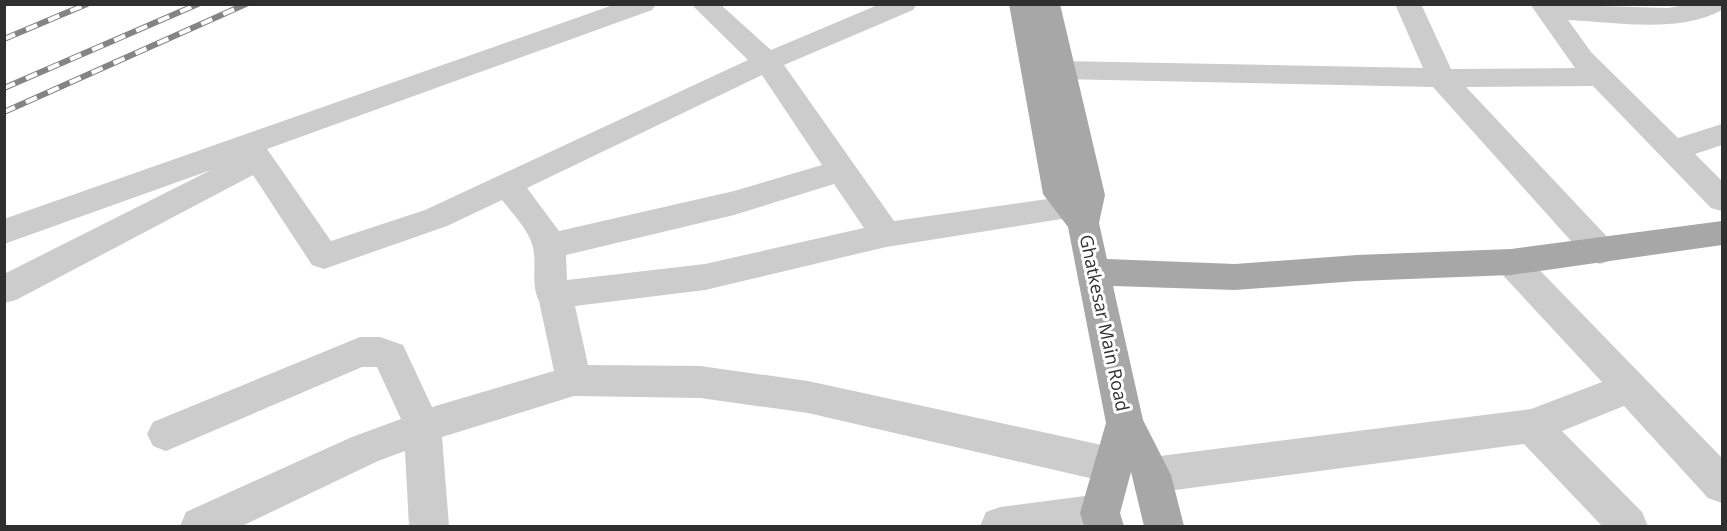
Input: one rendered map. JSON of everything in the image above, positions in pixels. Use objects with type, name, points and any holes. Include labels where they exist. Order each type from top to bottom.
[{"type":"main road","name":"Ghatkesar Main Road","points":[[1022,4],[1059,194],[1076,216],[1093,271],[1125,423],[1152,475],[1164,526]]},
{"type":"main road","name":"Ghatkesar Main Road","points":[[1047,4],[1089,195],[1076,216]]},
{"type":"main road","points":[[1093,271],[1134,275],[1235,277],[1357,268],[1511,262],[1722,233]]},
{"type":"main road","name":"Ghatkesar Main Road","points":[[1102,520],[1111,465],[1125,423]]},
{"type":"street","points":[[4,232],[252,152],[643,4]]},
{"type":"street","points":[[704,4],[767,62],[886,235]]},
{"type":"street","points":[[252,152],[324,256],[436,218],[767,62],[904,4]]},
{"type":"street","points":[[1408,4],[1441,78],[1600,251]]},
{"type":"street","points":[[1545,8],[1668,16],[1715,9]]},
{"type":"street","points":[[1545,8],[1581,58],[1675,150],[1722,200]]},
{"type":"street","points":[[1061,70],[1441,78],[1600,77]]},
{"type":"street","points":[[1675,150],[1722,134]]},
{"type":"street","points":[[4,290],[252,152]]},
{"type":"street","points":[[549,246],[734,203],[842,170]]},
{"type":"street","points":[[507,184],[542,230],[549,246],[551,291],[555,295],[574,380]]},
{"type":"street","points":[[555,295],[705,277],[886,235],[1076,216]]},
{"type":"street","points":[[1511,262],[1722,485]]},
{"type":"street","points":[[166,434],[360,352],[380,352],[390,356],[423,427],[429,526]]},
{"type":"street","points":[[200,526],[365,449],[423,427],[574,380],[700,382],[808,397],[1111,465]]},
{"type":"street","points":[[1152,475],[1532,426],[1630,387]]},
{"type":"street","points":[[1532,426],[1628,526]]},
{"type":"street","points":[[1000,526],[1102,520]]},
{"type":"railway","points":[[4,39],[87,4]]},
{"type":"railway","points":[[4,88],[198,4]]},
{"type":"railway","points":[[4,112],[246,4]]}]
